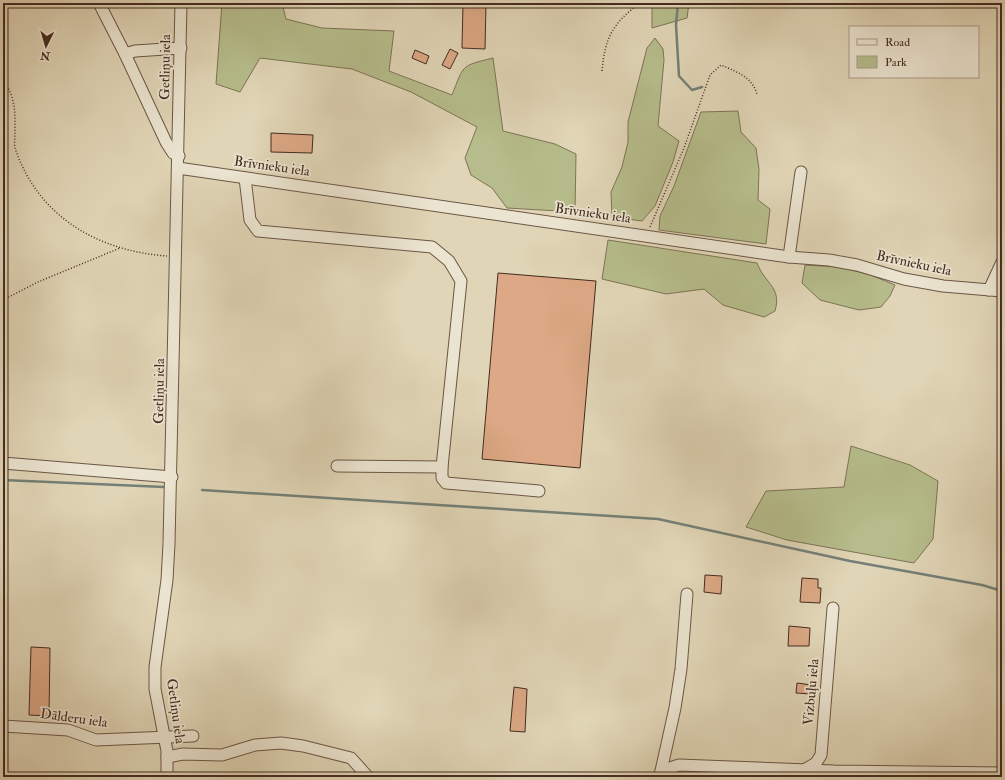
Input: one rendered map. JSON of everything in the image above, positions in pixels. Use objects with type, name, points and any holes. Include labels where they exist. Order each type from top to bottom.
[{"type":"street","points":[[99,3],[125,54],[166,142],[173,153],[179,156]]},
{"type":"street","name":"Getliņu iela","points":[[167,777],[165,736],[156,689],[155,667],[167,580],[172,477],[181,3]]},
{"type":"street","points":[[125,54],[135,51],[180,48]]},
{"type":"street","name":"Brīvnieku iela","points":[[178,168],[789,257],[829,260],[857,265],[904,279],[943,286],[1002,292]]},
{"type":"street","points":[[789,257],[801,172]]},
{"type":"street","points":[[245,178],[250,220],[258,231],[432,247],[449,261],[461,281],[442,478],[446,484],[539,491]]},
{"type":"street","points":[[989,290],[1002,262]]},
{"type":"street","points":[[3,463],[172,477]]},
{"type":"street","points":[[337,466],[442,467]]},
{"type":"street","points":[[661,774],[675,708],[681,669],[687,594]]},
{"type":"street","name":"Vizbuļu iela","points":[[803,770],[816,763],[821,756],[833,608]]},
{"type":"street","name":"Dālderu iela","points":[[3,726],[68,730],[96,740],[193,736]]},
{"type":"street","points":[[167,757],[183,754],[222,756],[255,745],[281,743],[303,746],[351,758],[368,777]]},
{"type":"street","points":[[661,774],[679,765],[972,775],[1002,773]]},
{"type":"path","points":[[602,71],[603,55],[612,29],[624,15],[640,3]]},
{"type":"path","points":[[647,236],[684,148],[710,75],[721,65],[737,72],[754,84],[757,94]]},
{"type":"path","points":[[7,86],[12,95],[15,113],[15,147],[31,183],[67,222],[89,236],[120,248],[144,254],[176,256]]},
{"type":"path","points":[[3,300],[38,282],[120,248]]},
{"type":"green space","points":[[222,3],[282,3],[286,19],[322,28],[394,31],[389,71],[452,95],[465,68],[474,63],[493,58],[503,131],[555,144],[576,154],[575,212],[507,208],[492,188],[471,175],[465,158],[477,127],[411,92],[352,69],[260,58],[240,92],[216,84]]},
{"type":"green space","points":[[652,3],[689,3],[687,18],[652,28]]},
{"type":"green space","points":[[655,38],[663,49],[664,60],[658,126],[679,141],[673,162],[655,206],[642,221],[612,217],[611,192],[622,167],[628,142],[628,122],[647,48]]},
{"type":"green space","points":[[738,111],[741,132],[756,148],[759,169],[758,200],[770,209],[766,244],[659,230],[660,216],[674,186],[701,112]]},
{"type":"green space","points":[[608,240],[757,263],[760,270],[772,286],[776,296],[777,303],[775,311],[764,317],[723,305],[704,289],[666,294],[602,279]]},
{"type":"green space","points":[[805,265],[838,267],[868,274],[895,285],[890,296],[881,307],[859,310],[820,300],[802,283]]},
{"type":"green space","points":[[851,446],[910,465],[938,481],[933,539],[914,563],[787,540],[746,527],[766,491],[844,487]]},
{"type":"building","points":[[463,3],[486,3],[485,49],[462,48]]},
{"type":"building","points":[[450,49],[458,53],[450,69],[442,65]]},
{"type":"building","points":[[415,50],[429,56],[426,64],[412,58]]},
{"type":"building","points":[[271,133],[313,135],[312,153],[271,152]]},
{"type":"building","points":[[498,273],[596,281],[580,468],[482,459]]},
{"type":"building","points":[[705,575],[722,576],[721,594],[704,592]]},
{"type":"building","points":[[802,578],[818,579],[818,588],[821,588],[820,603],[800,602]]},
{"type":"building","points":[[789,626],[810,628],[809,646],[788,646]]},
{"type":"building","points":[[31,647],[50,648],[49,716],[29,715]]},
{"type":"building","points":[[797,683],[812,685],[811,694],[796,693]]},
{"type":"building","points":[[514,687],[527,689],[525,732],[510,731]]},
{"type":"waterway","points":[[678,3],[676,25],[679,76],[692,90],[702,87]]},
{"type":"waterway","points":[[3,480],[164,487]]},
{"type":"waterway","points":[[202,490],[658,519],[850,561],[982,585],[1002,591]]}]
